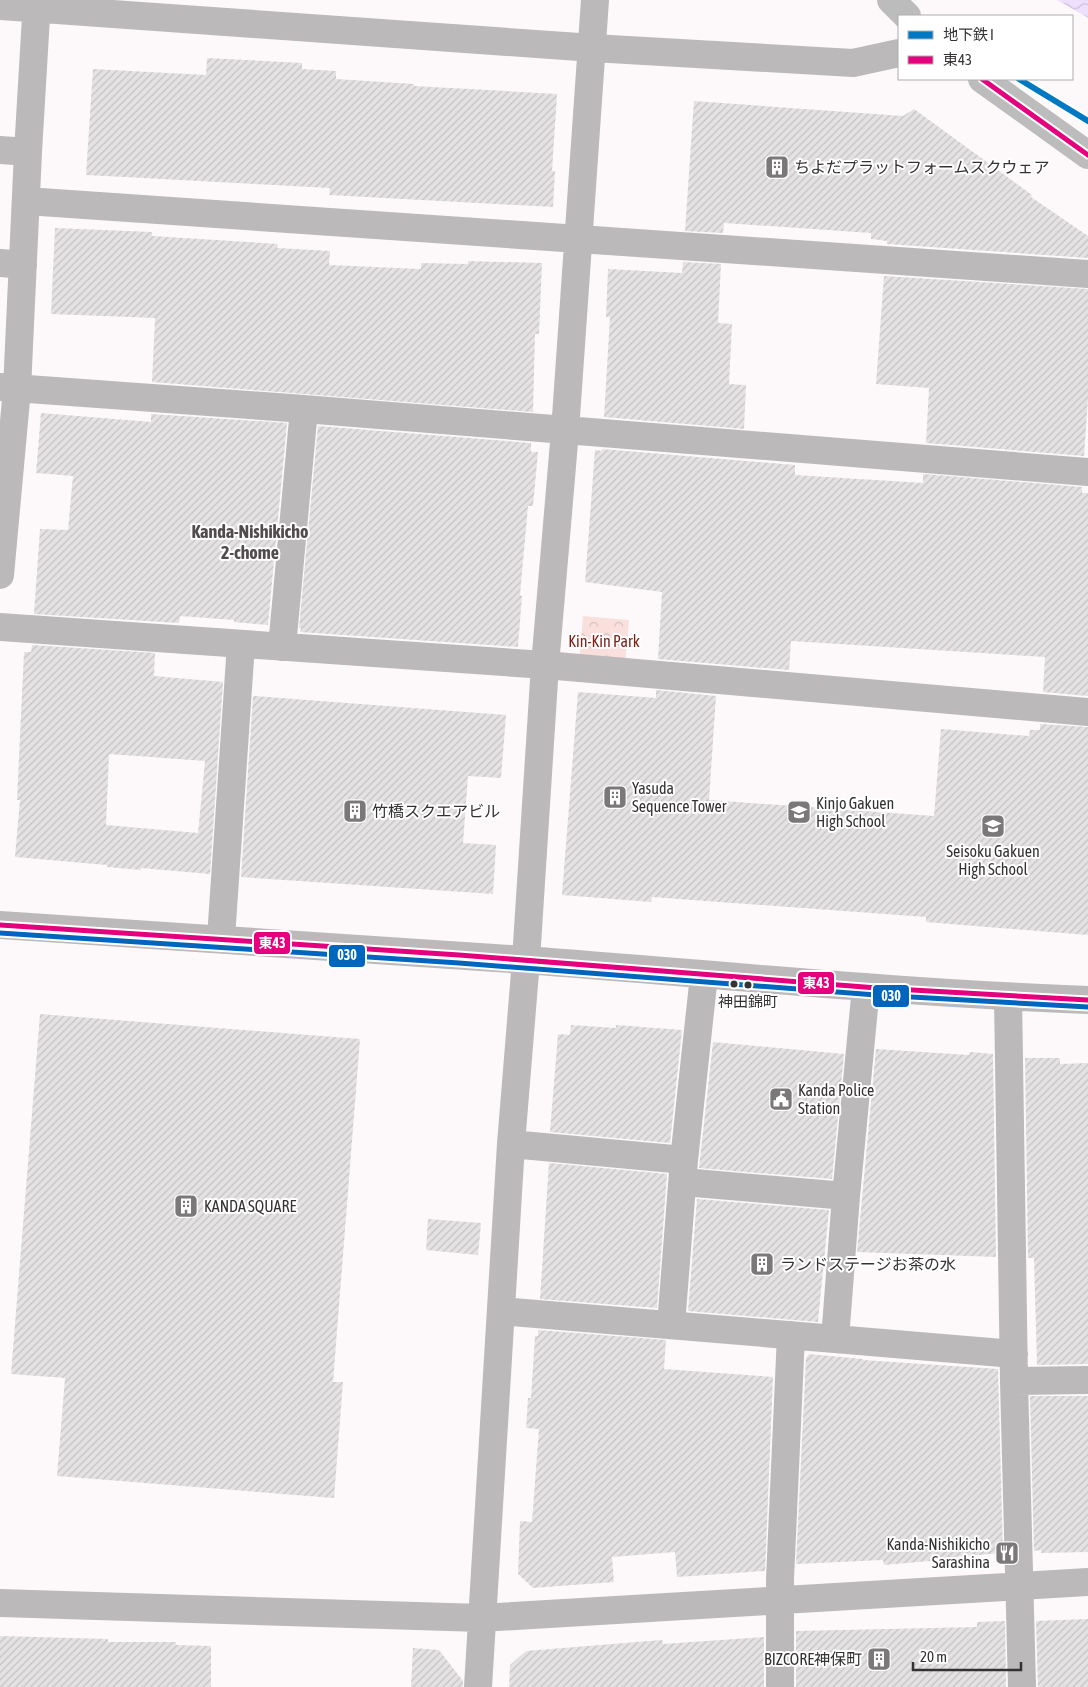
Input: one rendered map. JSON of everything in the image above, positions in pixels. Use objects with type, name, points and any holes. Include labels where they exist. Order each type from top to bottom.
[{"type":"main road","points":[[891,0],[906,15]]},
{"type":"main road","points":[[983,80],[1088,155]]},
{"type":"street","points":[[478,1687],[501,1310],[545,665],[565,431],[595,0]]},
{"type":"street","points":[[0,575],[11,264],[26,201],[37,4]]},
{"type":"street","points":[[0,6],[37,4],[593,48],[852,62],[898,54]]},
{"type":"street","points":[[0,150],[28,152]]},
{"type":"street","points":[[26,201],[1088,274]]},
{"type":"street","points":[[8,388],[1088,472]]},
{"type":"street","points":[[282,646],[304,410]]},
{"type":"street","points":[[0,626],[545,665],[1088,712]]},
{"type":"street","points":[[221,938],[241,644]]},
{"type":"street","points":[[0,925],[221,938],[1008,997],[1088,1000]]},
{"type":"street","points":[[671,1325],[683,1171],[704,975]]},
{"type":"street","points":[[835,1339],[846,1196],[866,987]]},
{"type":"street","points":[[1008,997],[1018,1586],[1022,1687]]},
{"type":"street","points":[[512,1144],[846,1196]]},
{"type":"street","points":[[501,1310],[1014,1354]]},
{"type":"street","points":[[780,1687],[779,1601],[791,1335]]},
{"type":"street","points":[[1014,1381],[1088,1380]]},
{"type":"street","points":[[0,1603],[481,1618],[1088,1582]]},
{"type":"green space","name":"Kin-Kin Park","points":[[583,616],[629,620],[625,665],[579,662]]},
{"type":"water","points":[[1057,0],[1088,0],[1088,18]]},
{"type":"building","points":[[207,58],[302,63],[302,69],[336,71],[336,79],[414,84],[414,86],[557,94],[552,171],[555,171],[553,207],[329,195],[330,188],[86,175],[93,69],[206,75]]},
{"type":"building","points":[[694,101],[903,116],[914,109],[1032,195],[1031,197],[1088,236],[1088,258],[887,244],[887,241],[871,239],[871,233],[724,223],[723,233],[685,231]]},
{"type":"building","points":[[55,228],[152,232],[152,236],[278,244],[277,248],[330,251],[329,265],[421,269],[421,263],[468,264],[468,261],[542,263],[539,334],[535,334],[533,412],[152,382],[155,318],[51,314]]},
{"type":"building","points":[[683,262],[721,264],[718,323],[732,324],[729,384],[746,385],[744,429],[604,417],[610,317],[606,317],[608,269],[682,273]]},
{"type":"building","points":[[884,276],[1088,289],[1088,398],[1084,456],[926,443],[929,388],[876,384]]},
{"type":"building","points":[[41,413],[151,422],[151,414],[287,423],[268,625],[234,622],[234,620],[180,616],[179,623],[34,614],[40,529],[68,530],[73,476],[36,473]]},
{"type":"building","points":[[318,426],[531,443],[531,452],[538,452],[533,506],[528,506],[520,595],[522,596],[518,647],[300,632]]},
{"type":"building","points":[[602,449],[795,465],[795,475],[923,483],[923,474],[1082,487],[1082,493],[1088,493],[1088,696],[1043,692],[1045,657],[791,641],[789,670],[658,659],[662,592],[585,582],[595,450],[602,451]]},
{"type":"building","points":[[32,645],[155,653],[154,676],[223,682],[210,874],[141,868],[141,870],[15,857],[20,800],[17,800],[24,652],[31,652]],"holes":[[[109,754],[205,761],[198,833],[106,825]]]},
{"type":"building","points":[[656,690],[716,696],[709,800],[934,816],[941,729],[1029,736],[1030,730],[1040,730],[1040,724],[1088,727],[1088,935],[926,922],[926,917],[652,897],[651,902],[562,895],[578,692],[656,698]]},
{"type":"building","name":"竹橋スクエアビル","points":[[253,696],[506,715],[501,778],[468,776],[463,843],[496,845],[493,894],[241,877]]},
{"type":"building","name":"KANDA SQUARE","points":[[40,1014],[360,1039],[333,1382],[343,1382],[334,1498],[57,1476],[65,1378],[11,1374]]},
{"type":"building","points":[[571,1025],[616,1028],[616,1025],[682,1030],[670,1143],[550,1132],[558,1034],[570,1035]]},
{"type":"building","points":[[713,1042],[844,1054],[832,1179],[699,1168]]},
{"type":"building","points":[[876,1049],[969,1055],[970,1052],[993,1054],[996,1257],[857,1252]]},
{"type":"building","points":[[1025,1058],[1060,1058],[1060,1064],[1088,1063],[1088,1364],[1037,1365],[1034,1258],[1028,1258]]},
{"type":"building","points":[[549,1163],[667,1174],[657,1308],[540,1299]]},
{"type":"building","name":"ランドステージお茶の水","points":[[697,1199],[829,1210],[818,1322],[688,1311]]},
{"type":"building","points":[[428,1219],[481,1223],[478,1255],[426,1250]]},
{"type":"building","points":[[538,1330],[666,1340],[664,1369],[773,1377],[765,1571],[677,1577],[675,1552],[612,1557],[614,1582],[533,1588],[518,1574],[520,1521],[532,1522],[539,1429],[526,1428],[528,1398],[531,1398],[535,1336],[538,1336]]},
{"type":"building","points":[[809,1354],[863,1360],[998,1369],[1003,1553],[884,1565],[883,1560],[796,1564],[806,1358]]},
{"type":"building","points":[[1030,1396],[1088,1396],[1088,1552],[1041,1553],[1041,1550],[1034,1551]]},
{"type":"building","points":[[1088,1619],[1088,1687],[1038,1687],[1036,1621]]},
{"type":"building","name":"BIZCORE神保町","points":[[1005,1621],[1006,1687],[796,1687],[796,1631],[977,1627],[977,1622]]},
{"type":"building","points":[[0,1636],[108,1639],[108,1642],[176,1642],[176,1645],[211,1646],[211,1687],[0,1687]]},
{"type":"building","points":[[764,1637],[764,1687],[509,1687],[510,1665],[526,1651],[662,1640],[663,1644]]},
{"type":"building","points":[[413,1648],[439,1650],[463,1681],[463,1687],[411,1687]]},
{"type":"metro line","name":"I","points":[[1021,80],[1088,121]]},
{"type":"transit line","name":"東43","points":[[983,80],[1088,155]]},
{"type":"transit line","name":"東43","points":[[0,925],[459,955],[877,988],[1088,1000]]},
{"type":"transit line","name":"030","points":[[0,933],[459,963],[876,995],[1088,1007]]},
{"type":"place","name":"ちよだプラットフォームスクウェア","points":[[777,167]]},
{"type":"place","name":"Yasuda Sequence Tower","points":[[615,797]]},
{"type":"place","name":"竹橋スクエアビル","points":[[355,811]]},
{"type":"place","name":"Kinjo Gakuen High School","points":[[799,812]]},
{"type":"place","name":"Seisoku Gakuen High School","points":[[993,826]]},
{"type":"place","name":"神田錦町","points":[[748,985]]},
{"type":"place","name":"Kanda Police Station","points":[[781,1099]]},
{"type":"place","name":"KANDA SQUARE","points":[[186,1206]]},
{"type":"place","name":"ランドステージお茶の水","points":[[762,1264]]},
{"type":"place","name":"Kanda-Nishikicho Sarashina","points":[[1007,1553]]},
{"type":"place","name":"BIZCORE神保町","points":[[879,1659]]},
{"type":"district","name":"Kanda-Nishikicho 2-chome","points":[[250,542]]}]
